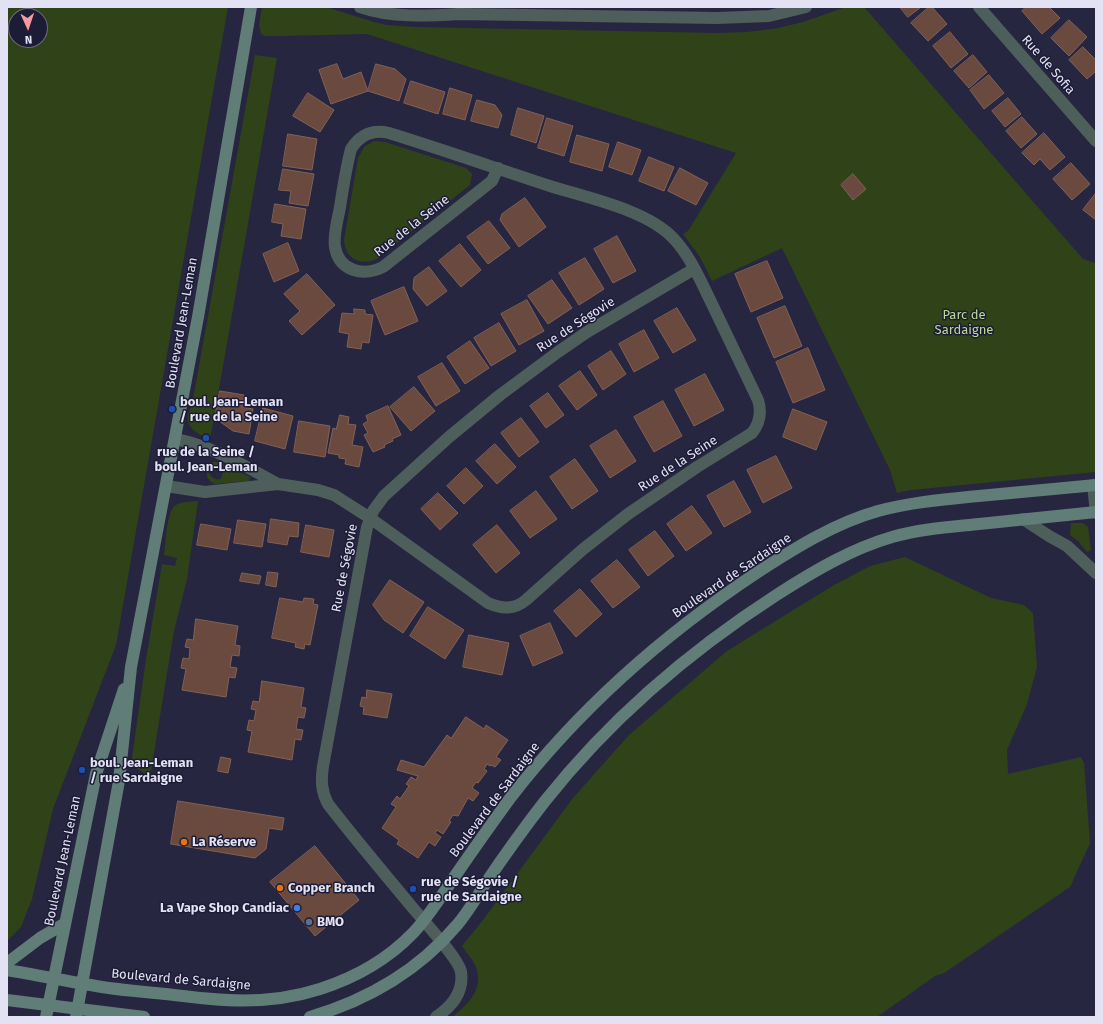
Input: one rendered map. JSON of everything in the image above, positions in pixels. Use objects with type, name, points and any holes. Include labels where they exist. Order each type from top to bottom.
[{"type":"street","name":"Boulevard Jean-Leman","points":[[76,1013],[119,781],[131,666],[198,317],[251,7]]},
{"type":"street","points":[[360,7],[381,13],[427,16],[459,14],[686,13],[726,13],[769,16],[806,7]]},
{"type":"street","points":[[436,7],[459,14]]},
{"type":"street","name":"Rue de Sofia","points":[[979,7],[1096,141]]},
{"type":"street","name":"Rue de la Seine","points":[[166,486],[204,492],[278,484],[318,490],[334,495],[370,518],[488,603],[504,608],[519,605],[582,550],[628,514],[691,470],[746,438],[757,427],[760,420],[760,406],[758,400],[694,269],[674,239],[663,229],[645,218],[623,209],[498,168],[389,133],[374,131],[362,136],[354,145],[349,155],[335,238],[337,254],[346,265],[360,272],[368,272],[383,267],[492,181],[498,168]]},
{"type":"street","name":"Rue de Ségovie","points":[[436,1017],[454,1001],[459,992],[461,970],[424,920],[328,804],[323,796],[321,786],[323,766],[358,570],[365,533],[370,518],[378,504],[390,491],[449,437],[500,395],[558,352],[588,332],[694,269]]},
{"type":"street","name":"Rue de la Seine","points":[[175,438],[189,441],[207,448],[278,484]]},
{"type":"street","points":[[310,1017],[349,1004],[387,984],[420,961],[441,942],[457,925],[534,815],[559,784],[617,722],[681,663],[733,624],[774,596],[842,557],[882,540],[925,530],[1096,513],[1095,485]]},
{"type":"street","name":"Boulevard de Sardaigne","points":[[7,970],[82,984],[228,1001],[256,1001],[293,996],[329,986],[371,966],[404,942],[424,920],[517,790],[549,751],[627,672],[705,608],[766,567],[804,544],[833,529],[878,511],[920,502],[1095,485]]},
{"type":"street","points":[[1024,519],[1067,546],[1096,573]]},
{"type":"street","name":"Boulevard Jean-Leman","points":[[47,1011],[96,774],[131,666]]},
{"type":"street","points":[[7,963],[40,938],[64,924]]},
{"type":"street","points":[[7,1000],[47,1011],[144,1017]]},
{"type":"green space","points":[[7,7],[228,7],[116,645],[53,809],[32,899],[21,927],[7,941]]},
{"type":"green space","name":"Parc de Sardaigne","points":[[262,7],[326,7],[387,25],[416,27],[718,33],[747,32],[778,28],[803,22],[846,7],[864,7],[1083,259],[1096,263],[1096,472],[911,490],[897,493],[890,470],[782,248],[712,281],[700,257],[683,234],[688,231],[736,153],[367,34],[265,36],[261,34],[259,25]]},
{"type":"green space","points":[[255,55],[277,58],[210,440],[198,434],[190,427],[188,418],[192,405]]},
{"type":"green space","points":[[374,141],[385,142],[466,168],[472,174],[470,185],[377,259],[365,262],[354,259],[350,256],[345,247],[344,240],[358,158],[364,147]]},
{"type":"green space","points":[[213,462],[218,462],[250,477],[249,481],[215,484],[208,479],[207,476],[209,465]],"holes":[[[221,467],[223,472],[221,479],[211,476],[209,473],[212,468]]]},
{"type":"green space","points":[[198,501],[187,579],[174,631],[150,777],[131,765],[146,659],[162,564],[175,566],[177,558],[164,555],[168,520],[170,513],[176,505],[184,502]]},
{"type":"green space","points":[[1071,523],[1083,523],[1088,527],[1091,550],[1087,552],[1078,541],[1070,535]]},
{"type":"green space","points":[[905,557],[991,598],[1024,605],[1033,613],[1037,667],[1027,704],[1007,750],[1008,774],[1081,757],[1084,763],[1090,843],[1070,887],[944,973],[935,976],[877,1017],[452,1017],[469,1002],[478,982],[476,967],[462,946],[573,798],[629,735],[727,651],[834,585],[870,566]]},
{"type":"building","points":[[900,7],[921,7],[908,17]]},
{"type":"building","points":[[929,7],[932,7],[947,24],[928,41],[911,23]]},
{"type":"building","points":[[1026,7],[1049,7],[1060,18],[1042,34],[1022,11]]},
{"type":"building","points":[[1069,20],[1087,37],[1069,56],[1051,38]]},
{"type":"building","points":[[950,32],[968,54],[951,68],[933,46]]},
{"type":"building","points":[[1083,47],[1096,60],[1096,71],[1087,79],[1069,60]]},
{"type":"building","points":[[973,55],[987,72],[969,88],[954,71]]},
{"type":"building","points":[[337,64],[343,79],[361,72],[368,91],[331,104],[319,70]]},
{"type":"building","points":[[376,64],[395,69],[406,79],[399,101],[368,91]]},
{"type":"building","points":[[989,75],[1004,93],[984,109],[970,90]]},
{"type":"building","points":[[411,81],[445,92],[438,114],[404,103]]},
{"type":"building","points":[[450,88],[472,95],[465,120],[443,114]]},
{"type":"building","points":[[308,93],[334,110],[320,132],[293,116]]},
{"type":"building","points":[[1008,98],[1021,114],[1005,127],[992,111]]},
{"type":"building","points":[[477,100],[495,105],[502,115],[498,128],[471,121]]},
{"type":"building","points":[[518,108],[544,116],[536,143],[511,135]]},
{"type":"building","points":[[1022,117],[1037,134],[1021,148],[1006,131]]},
{"type":"building","points":[[547,118],[573,126],[564,156],[538,148]]},
{"type":"building","points":[[1044,133],[1065,157],[1050,170],[1040,159],[1034,165],[1022,153]]},
{"type":"building","points":[[288,134],[317,139],[312,170],[283,166]]},
{"type":"building","points":[[577,135],[609,144],[602,171],[570,162]]},
{"type":"building","points":[[618,142],[641,150],[632,175],[609,167]]},
{"type":"building","points":[[649,157],[674,167],[664,191],[639,181]]},
{"type":"building","points":[[1071,163],[1090,184],[1072,200],[1053,179]]},
{"type":"building","points":[[680,168],[708,183],[696,205],[668,191]]},
{"type":"building","points":[[283,169],[314,174],[308,206],[289,203],[291,191],[279,190]]},
{"type":"building","points":[[853,174],[866,189],[853,200],[841,185]]},
{"type":"building","points":[[1096,193],[1096,220],[1083,210]]},
{"type":"building","points":[[525,198],[546,227],[519,247],[500,220],[502,214]]},
{"type":"building","points":[[275,204],[306,209],[301,239],[281,236],[283,224],[272,222]]},
{"type":"building","points":[[489,221],[510,248],[488,264],[467,237]]},
{"type":"building","points":[[617,236],[636,271],[613,283],[594,249]]},
{"type":"building","points":[[288,243],[299,271],[274,282],[263,254]]},
{"type":"building","points":[[460,244],[481,270],[461,287],[439,261]]},
{"type":"building","points":[[585,258],[604,289],[579,305],[559,273]]},
{"type":"building","points":[[767,261],[783,298],[751,312],[735,274]]},
{"type":"building","points":[[429,267],[447,291],[427,306],[413,289],[414,278]]},
{"type":"building","points":[[307,274],[335,305],[302,335],[289,321],[300,311],[284,294]]},
{"type":"building","points":[[552,280],[572,308],[548,324],[528,296]]},
{"type":"building","points":[[404,287],[418,321],[385,335],[371,301]]},
{"type":"building","points":[[527,300],[544,331],[519,345],[501,314]]},
{"type":"building","points":[[785,306],[802,346],[774,358],[757,318]]},
{"type":"building","points":[[677,308],[696,340],[673,353],[654,321]]},
{"type":"building","points":[[354,309],[365,310],[365,314],[373,315],[369,343],[362,342],[361,349],[347,347],[349,334],[339,332],[342,313],[354,314]]},
{"type":"building","points":[[499,323],[516,351],[491,366],[474,338]]},
{"type":"building","points":[[644,330],[659,358],[634,372],[619,344]]},
{"type":"building","points":[[470,341],[489,368],[465,384],[447,357]]},
{"type":"building","points":[[808,348],[825,390],[793,403],[776,362]]},
{"type":"building","points":[[611,351],[626,374],[603,390],[588,366]]},
{"type":"building","points":[[442,363],[460,391],[436,406],[418,377]]},
{"type":"building","points":[[580,371],[597,395],[577,410],[559,386]]},
{"type":"building","points":[[705,374],[724,410],[694,426],[675,390]]},
{"type":"building","points":[[414,387],[435,411],[411,431],[390,407]]},
{"type":"building","points":[[220,391],[244,395],[242,407],[253,409],[249,434],[233,431],[215,418]]},
{"type":"building","points":[[548,393],[564,415],[546,428],[530,406]]},
{"type":"building","points":[[663,401],[682,436],[654,452],[634,417]]},
{"type":"building","points":[[388,406],[401,435],[384,445],[385,447],[373,452],[364,435],[368,433],[363,424],[368,421],[366,416]]},
{"type":"building","points":[[263,408],[293,416],[285,449],[255,441]]},
{"type":"building","points":[[793,409],[827,422],[816,450],[783,437]]},
{"type":"building","points":[[340,415],[349,417],[348,424],[356,425],[352,445],[363,447],[359,467],[345,464],[346,459],[339,458],[339,455],[328,453],[333,428],[336,429]]},
{"type":"building","points":[[521,418],[539,442],[519,457],[501,433]]},
{"type":"building","points":[[299,421],[330,426],[325,457],[294,452]]},
{"type":"building","points":[[616,430],[636,461],[610,478],[590,446]]},
{"type":"building","points":[[495,444],[516,467],[497,484],[476,461]]},
{"type":"building","points":[[776,456],[792,488],[763,503],[747,470]]},
{"type":"building","points":[[575,459],[598,491],[572,509],[550,477]]},
{"type":"building","points":[[466,468],[483,486],[464,504],[447,486]]},
{"type":"building","points":[[734,481],[751,512],[724,527],[707,496]]},
{"type":"building","points":[[536,491],[557,519],[530,538],[510,511]]},
{"type":"building","points":[[438,493],[458,513],[440,530],[421,509]]},
{"type":"building","points":[[692,506],[712,533],[686,551],[667,524]]},
{"type":"building","points":[[271,519],[299,523],[298,537],[289,536],[287,545],[268,542]]},
{"type":"building","points":[[238,520],[266,524],[262,547],[234,543]]},
{"type":"building","points":[[201,524],[231,529],[227,550],[197,545]]},
{"type":"building","points":[[306,525],[334,530],[329,557],[301,552]]},
{"type":"building","points":[[497,525],[520,553],[496,573],[473,545]]},
{"type":"building","points":[[655,531],[674,556],[648,576],[629,550]]},
{"type":"building","points":[[617,560],[640,587],[613,608],[591,581]]},
{"type":"building","points":[[268,572],[278,573],[276,587],[266,585]]},
{"type":"building","points":[[242,573],[261,576],[259,584],[240,581]]},
{"type":"building","points":[[390,580],[424,602],[403,633],[384,620],[373,605]]},
{"type":"building","points":[[580,589],[602,614],[576,637],[554,611]]},
{"type":"building","points":[[280,598],[303,602],[304,598],[314,599],[313,604],[318,605],[310,645],[305,644],[304,649],[295,647],[296,643],[272,638]]},
{"type":"building","points":[[428,607],[464,630],[445,659],[410,636]]},
{"type":"building","points":[[196,619],[238,626],[235,645],[240,646],[239,656],[232,655],[230,667],[237,668],[235,678],[229,677],[226,697],[182,690],[186,669],[181,668],[183,658],[189,659],[190,648],[185,647],[187,639],[193,640]]},
{"type":"building","points":[[550,623],[563,653],[533,666],[520,636]]},
{"type":"building","points":[[469,635],[509,643],[502,675],[463,667]]},
{"type":"building","points":[[262,681],[304,688],[301,707],[306,708],[304,718],[298,717],[296,729],[303,730],[301,740],[295,739],[292,760],[248,752],[252,731],[247,730],[249,720],[254,721],[256,710],[251,709],[253,701],[259,702]]},
{"type":"building","points":[[367,690],[392,694],[387,718],[363,714],[364,707],[360,706],[362,697],[366,698]]},
{"type":"building","points":[[466,717],[484,729],[486,725],[508,740],[496,757],[501,760],[495,767],[487,764],[484,769],[487,771],[472,788],[479,793],[473,801],[468,798],[458,816],[453,815],[449,821],[451,822],[443,834],[437,830],[435,833],[441,837],[435,846],[429,842],[418,858],[397,844],[399,840],[382,828],[396,807],[391,804],[397,796],[400,799],[409,786],[406,784],[411,777],[416,780],[418,776],[397,770],[401,760],[424,767],[447,735],[451,738]]},
{"type":"building","points":[[221,757],[231,759],[228,773],[218,771]]},
{"type":"building","points":[[178,801],[284,818],[282,830],[269,828],[266,849],[255,858],[171,844]]},
{"type":"building","points":[[315,846],[359,900],[315,936],[270,882]]},
{"type":"place","name":"boul. Jean-Leman / rue de la Seine","points":[[172,409]]},
{"type":"place","name":"rue de la Seine / boul. Jean-Leman","points":[[206,438]]},
{"type":"place","name":"boul. Jean-Leman / rue Sardaigne","points":[[82,770]]},
{"type":"place","name":"La Réserve","points":[[184,842]]},
{"type":"place","name":"Copper Branch","points":[[280,888]]},
{"type":"place","name":"rue de Ségovie / rue de Sardaigne","points":[[413,889]]},
{"type":"place","name":"La Vape Shop Candiac","points":[[297,908]]},
{"type":"place","name":"BMO","points":[[309,922]]}]
